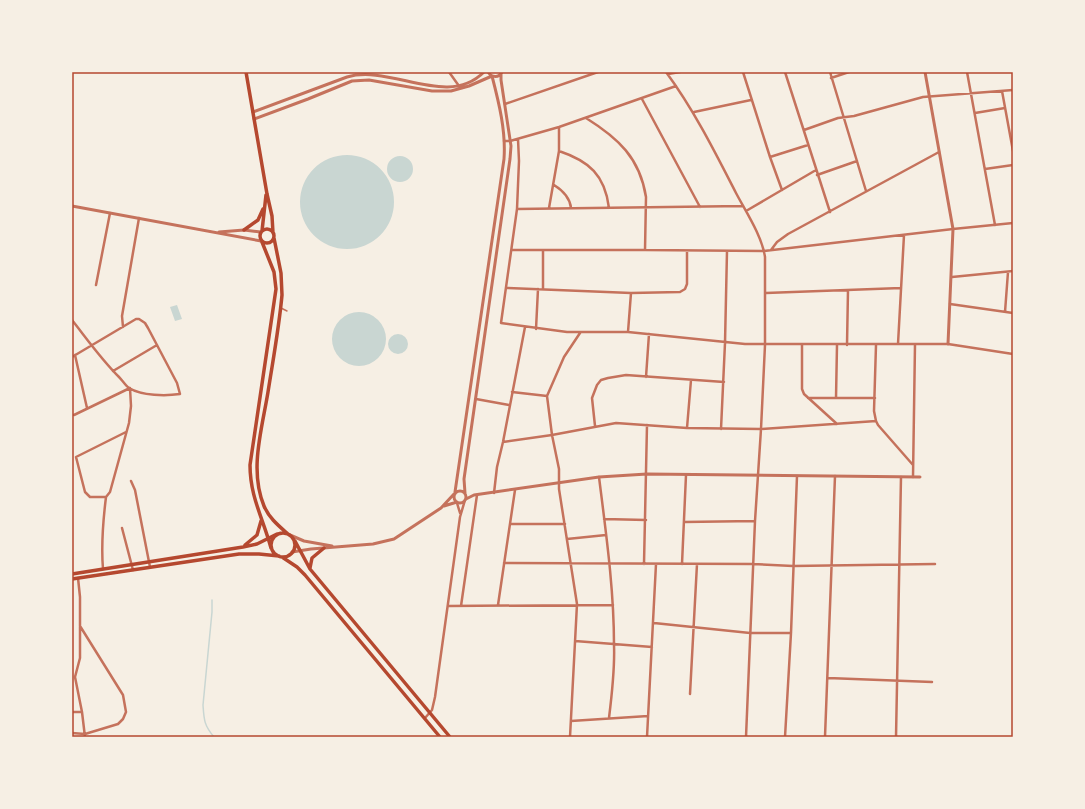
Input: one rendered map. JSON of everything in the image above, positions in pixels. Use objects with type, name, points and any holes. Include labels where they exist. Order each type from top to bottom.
[{"type":"main road","points":[[246,72],[272,216],[273,233],[282,284],[281,308],[259,445],[257,474],[264,507],[269,516],[295,541],[310,569],[450,737]]},
{"type":"main road","points":[[267,194],[259,237],[274,272],[276,289],[250,465],[250,479],[254,498],[271,548],[275,554],[297,567],[305,575],[440,737]]},
{"type":"main road","points":[[244,230],[258,220],[264,206]]},
{"type":"main road","points":[[261,231],[269,229],[273,233]]},
{"type":"main road","points":[[262,242],[269,243],[274,238]]},
{"type":"main road","points":[[243,547],[256,535],[260,529],[262,520]]},
{"type":"main road","points":[[72,574],[243,547],[257,544],[280,532],[289,534]]},
{"type":"main road","points":[[271,548],[272,540],[277,534]]},
{"type":"main road","points":[[72,579],[239,554],[286,556],[294,549],[295,541]]},
{"type":"main road","points":[[310,569],[312,558],[324,548]]},
{"type":"street","points":[[449,72],[459,86]]},
{"type":"street","points":[[253,112],[347,77],[362,73],[441,87],[459,86],[477,78],[484,72]]},
{"type":"street","points":[[460,517],[457,502],[454,500],[504,158],[504,141],[500,106],[492,76],[488,72]]},
{"type":"street","points":[[505,104],[598,72]]},
{"type":"street","points":[[667,73],[680,72]]},
{"type":"street","points":[[743,72],[782,190]]},
{"type":"street","points":[[785,72],[830,212]]},
{"type":"street","points":[[830,72],[866,191]]},
{"type":"street","points":[[831,78],[849,72]]},
{"type":"street","points":[[924,72],[953,229],[948,344]]},
{"type":"street","points":[[967,72],[995,225]]},
{"type":"street","points":[[362,73],[362,80]]},
{"type":"street","points":[[254,118],[352,81],[362,80],[432,91],[451,91],[470,86],[492,76],[497,77],[502,73]]},
{"type":"street","points":[[424,718],[433,706],[436,690],[460,517],[465,500],[464,479],[510,159],[510,140],[501,80],[502,73]]},
{"type":"street","points":[[667,73],[694,112],[746,211],[764,251],[766,293],[765,345],[755,521],[746,737]]},
{"type":"street","points":[[504,141],[518,139],[559,127],[676,86]]},
{"type":"street","points":[[1002,90],[1013,151]]},
{"type":"street","points":[[804,130],[844,117],[929,96],[1013,90]]},
{"type":"street","points":[[642,98],[700,207]]},
{"type":"street","points":[[694,112],[751,100]]},
{"type":"street","points":[[975,113],[1005,108]]},
{"type":"street","points":[[586,117],[611,134],[622,145],[631,156],[642,179],[646,208],[645,250]]},
{"type":"street","points":[[549,208],[559,151],[559,127]]},
{"type":"street","points":[[518,139],[519,161],[517,209],[502,323],[536,329],[580,333],[628,332],[725,343],[765,345],[948,344],[1013,354]]},
{"type":"street","points":[[770,157],[808,145]]},
{"type":"street","points":[[559,151],[580,159],[595,171],[604,187],[609,208]]},
{"type":"street","points":[[770,251],[777,242],[788,234],[939,152]]},
{"type":"street","points":[[817,174],[857,161]]},
{"type":"street","points":[[985,169],[1013,165]]},
{"type":"street","points":[[746,211],[816,170]]},
{"type":"street","points":[[554,185],[566,196],[571,204],[571,208]]},
{"type":"street","points":[[72,206],[262,242]]},
{"type":"street","points":[[517,209],[743,206]]},
{"type":"street","points":[[96,284],[110,212]]},
{"type":"street","points":[[123,327],[122,316],[139,218]]},
{"type":"street","points":[[512,250],[770,251],[953,229],[1013,224]]},
{"type":"street","points":[[215,232],[244,230],[261,231]]},
{"type":"street","points":[[898,344],[904,235]]},
{"type":"street","points":[[543,250],[543,289]]},
{"type":"street","points":[[507,288],[631,293],[683,291],[687,284],[687,251]]},
{"type":"street","points":[[721,429],[724,382],[727,251]]},
{"type":"street","points":[[952,277],[1013,271]]},
{"type":"street","points":[[1005,312],[1008,272]]},
{"type":"street","points":[[766,293],[901,288]]},
{"type":"street","points":[[536,329],[538,289]]},
{"type":"street","points":[[847,345],[848,290]]},
{"type":"street","points":[[628,332],[631,293]]},
{"type":"street","points":[[950,304],[1013,313]]},
{"type":"street","points":[[281,308],[287,311]]},
{"type":"street","points":[[72,320],[91,345],[113,371],[130,388],[148,394],[168,396],[180,394],[177,383],[145,322],[136,319],[91,345],[74,356],[87,408]]},
{"type":"street","points":[[494,493],[497,467],[525,327]]},
{"type":"street","points":[[570,737],[577,604],[559,484],[559,469],[552,435],[547,396],[564,357],[580,333]]},
{"type":"street","points":[[646,377],[649,334]]},
{"type":"street","points":[[113,371],[157,344]]},
{"type":"street","points":[[912,477],[915,344]]},
{"type":"street","points":[[802,345],[802,389],[804,394],[838,424]]},
{"type":"street","points":[[836,398],[837,345]]},
{"type":"street","points":[[876,345],[876,421],[913,465]]},
{"type":"street","points":[[595,426],[592,398],[594,390],[601,380],[614,376],[724,382]]},
{"type":"street","points":[[687,428],[691,380]]},
{"type":"street","points":[[74,415],[130,388]]},
{"type":"street","points":[[103,569],[102,526],[106,497],[110,492],[131,414],[130,388]]},
{"type":"street","points":[[512,392],[547,396]]},
{"type":"street","points":[[808,398],[875,398]]},
{"type":"street","points":[[476,399],[509,405]]},
{"type":"street","points":[[503,442],[552,435],[616,423],[687,428],[761,429],[876,421]]},
{"type":"street","points":[[644,564],[648,425]]},
{"type":"street","points":[[106,497],[92,498],[86,494],[76,458],[126,432]]},
{"type":"street","points":[[441,508],[455,493],[461,490],[465,493],[476,495],[600,477],[647,474],[920,477]]},
{"type":"street","points":[[682,564],[686,475]]},
{"type":"street","points":[[785,737],[791,633],[797,476]]},
{"type":"street","points":[[825,737],[835,476]]},
{"type":"street","points":[[600,477],[613,605],[614,645],[609,718]]},
{"type":"street","points":[[896,737],[900,477]]},
{"type":"street","points":[[131,481],[135,490],[150,567]]},
{"type":"street","points":[[498,605],[515,490]]},
{"type":"street","points":[[292,552],[338,546],[373,544],[394,539],[446,505],[457,502],[461,503],[476,495]]},
{"type":"street","points":[[461,606],[476,495]]},
{"type":"street","points":[[604,519],[646,520]]},
{"type":"street","points":[[684,522],[755,521]]},
{"type":"street","points":[[510,524],[565,524]]},
{"type":"street","points":[[122,528],[133,570]]},
{"type":"street","points":[[289,534],[308,542],[338,546]]},
{"type":"street","points":[[567,539],[606,535]]},
{"type":"street","points":[[504,563],[753,564],[794,566],[935,564]]},
{"type":"street","points":[[648,737],[656,564]]},
{"type":"street","points":[[690,694],[697,564]]},
{"type":"street","points":[[78,578],[80,658],[74,676],[82,712],[85,736]]},
{"type":"street","points":[[448,606],[577,604],[613,605]]},
{"type":"street","points":[[654,623],[750,632],[791,633]]},
{"type":"street","points":[[72,734],[85,736],[118,724],[124,719],[126,712],[123,695],[80,626]]},
{"type":"street","points":[[575,641],[652,647]]},
{"type":"street","points":[[828,678],[932,682]]},
{"type":"street","points":[[72,712],[82,712]]},
{"type":"street","points":[[571,721],[648,716]]},
{"type":"shaded area","points":[[347,155],[365,159],[380,169],[390,184],[394,202],[390,220],[380,235],[365,245],[347,249],[329,245],[314,235],[304,220],[300,202],[304,184],[314,169],[329,159]]},
{"type":"shaded area","points":[[400,156],[409,160],[413,169],[409,178],[400,182],[391,178],[387,169],[391,160]]},
{"type":"shaded area","points":[[177,305],[182,319],[175,321],[170,307]]},
{"type":"shaded area","points":[[359,312],[369,314],[378,320],[384,329],[386,339],[384,349],[378,358],[369,364],[359,366],[349,364],[340,358],[334,349],[332,339],[334,329],[340,320],[349,314]]},
{"type":"shaded area","points":[[398,334],[405,337],[408,344],[405,351],[398,354],[391,351],[388,344],[391,337]]},
{"type":"waterway","points":[[212,600],[203,705],[205,722],[214,737]]}]
